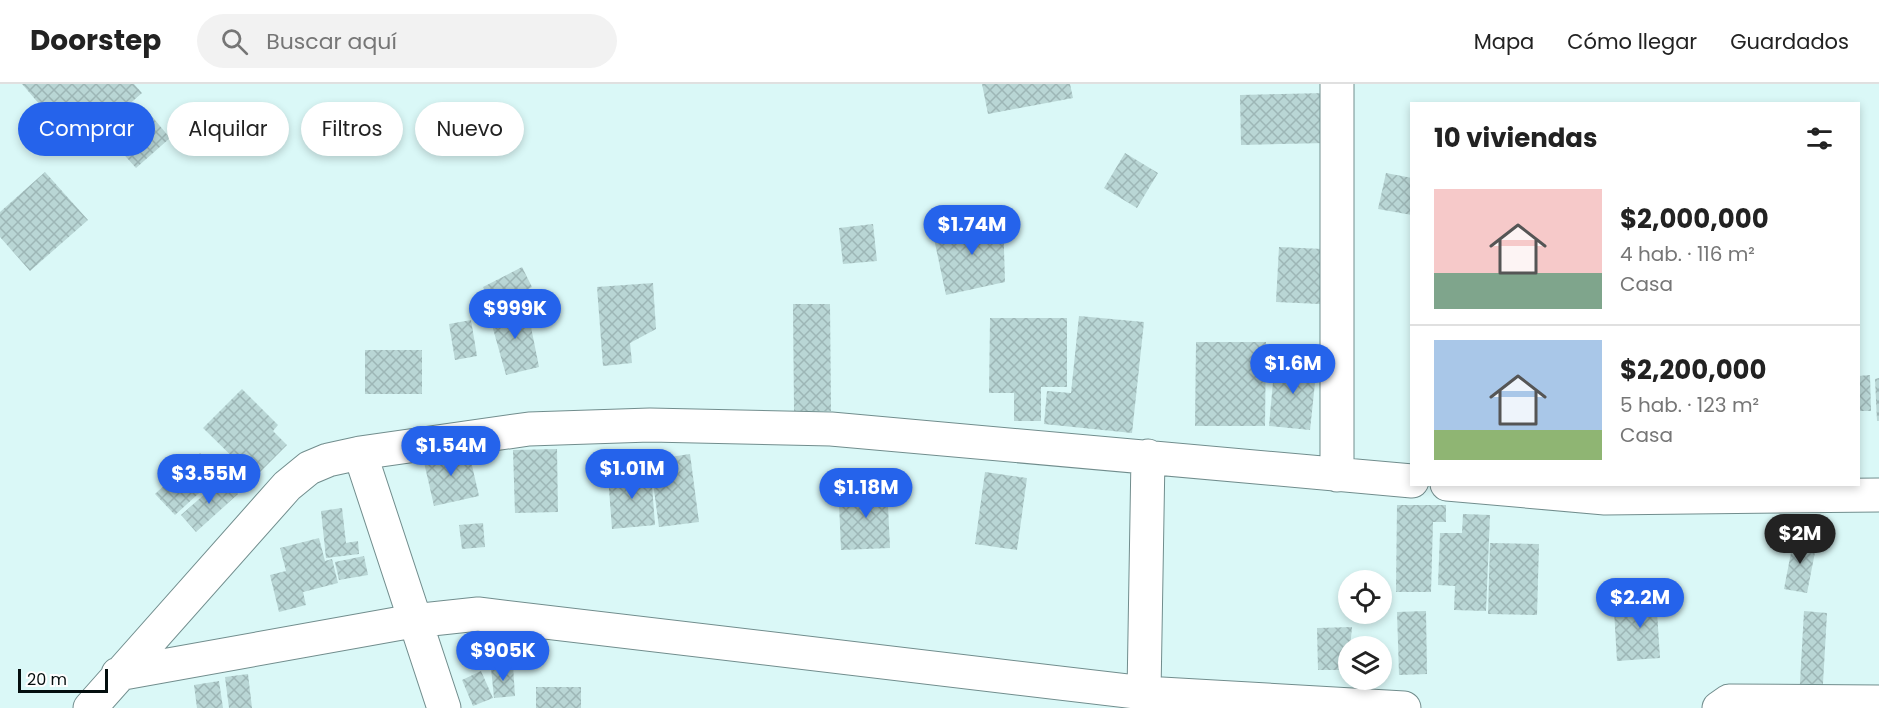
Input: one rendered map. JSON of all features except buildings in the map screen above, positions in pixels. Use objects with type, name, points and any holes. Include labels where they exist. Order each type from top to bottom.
[{"type":"street","points":[[1337,84],[1337,475]]},
{"type":"street","points":[[90,708],[287,486],[309,468],[328,460],[360,453],[529,429],[650,425],[831,429],[1149,456],[1410,482]]},
{"type":"street","points":[[360,453],[413,621],[444,708]]},
{"type":"street","points":[[1144,693],[1149,456]]},
{"type":"street","points":[[1470,486],[1605,498],[1879,495]]},
{"type":"street","points":[[118,674],[413,621],[478,614],[1144,693],[1404,708]]},
{"type":"street","points":[[1719,708],[1729,701],[1879,702]]}]
